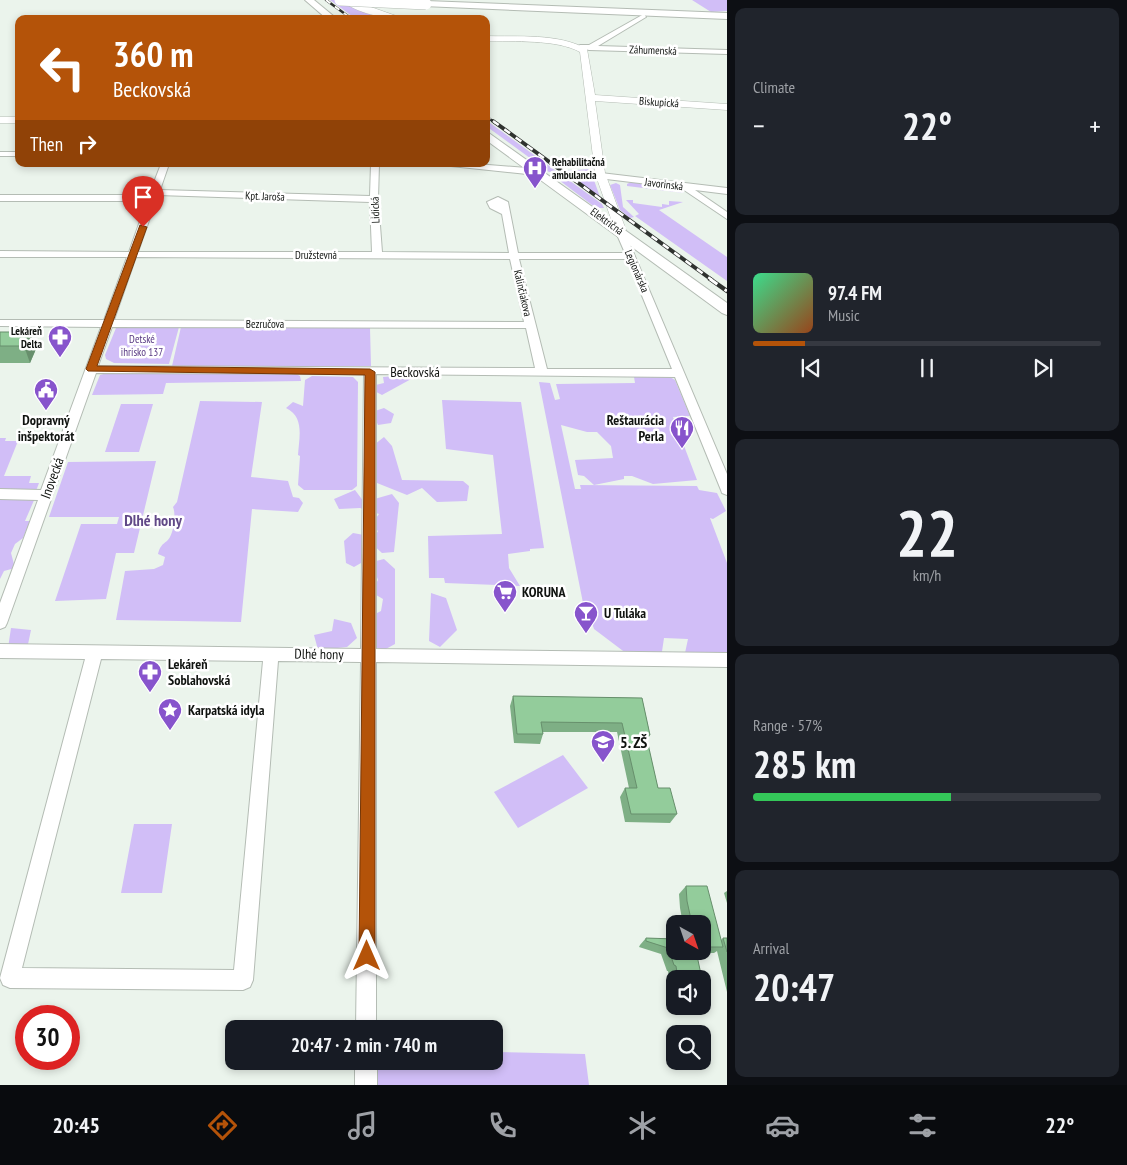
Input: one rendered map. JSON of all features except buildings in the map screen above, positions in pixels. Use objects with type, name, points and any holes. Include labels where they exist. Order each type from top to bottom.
[{"type":"main road","points":[[300,0],[319,15]]},
{"type":"main road","points":[[309,0],[328,15]]},
{"type":"main road","points":[[340,0],[727,15]]},
{"type":"main road","name":"Električná","points":[[490,137],[727,310]]},
{"type":"street","points":[[344,0],[386,15]]},
{"type":"street","points":[[490,38],[585,47],[644,16]]},
{"type":"street","name":"Záhumenská","points":[[585,47],[727,52]]},
{"type":"street","name":"Legionárska","points":[[585,47],[601,176],[620,230],[727,490]]},
{"type":"street","name":"Biskupická","points":[[590,98],[727,108]]},
{"type":"street","points":[[0,120],[15,120]]},
{"type":"street","points":[[0,154],[15,154]]},
{"type":"street","name":"Inovecká","points":[[0,623],[164,167]]},
{"type":"street","name":"Lidická","points":[[375,167],[374,199],[378,256]]},
{"type":"street","points":[[484,167],[527,171]]},
{"type":"street","name":"Javorinská","points":[[601,176],[727,191]]},
{"type":"street","points":[[685,187],[727,216]]},
{"type":"street","name":"Kpt. Jaroša","points":[[0,198],[154,195],[374,199]]},
{"type":"street","points":[[588,207],[607,211],[610,203]]},
{"type":"street","name":"Kalinčiakova","points":[[506,213],[514,256],[542,373]]},
{"type":"street","name":"Družstevná","points":[[0,254],[631,256]]},
{"type":"street","points":[[636,269],[640,260],[659,260]]},
{"type":"street","name":"Bezručova","points":[[0,323],[530,325]]},
{"type":"street","name":"Beckovská","points":[[91,369],[542,373],[680,372]]},
{"type":"street","points":[[366,1020],[370,372]]},
{"type":"street","points":[[1,494],[46,495]]},
{"type":"street","name":"Dlhé hony","points":[[0,651],[367,654],[727,660]]},
{"type":"street","points":[[95,652],[10,978],[243,980],[271,653]]},
{"type":"street","points":[[366,1070],[366,1085]]},
{"type":"green space","points":[[330,0],[340,0],[378,15],[351,15]]},
{"type":"green space","points":[[692,0],[727,0],[727,11],[711,12]]},
{"type":"green space","points":[[490,123],[556,171],[549,172],[490,129]]},
{"type":"green space","points":[[590,169],[600,197],[565,171]]},
{"type":"green space","points":[[559,173],[602,204],[604,208],[596,208],[551,174]]},
{"type":"green space","points":[[631,182],[670,188],[684,193],[627,186]]},
{"type":"green space","points":[[616,183],[620,185],[623,207],[634,217],[630,218],[620,210],[610,185]]},
{"type":"green space","points":[[626,200],[633,200],[633,203],[662,207],[662,204],[669,205],[669,201],[683,202],[659,210],[727,257],[727,281],[635,216],[639,214]]},
{"type":"green space","name":"Detské ihrisko 137","points":[[179,327],[169,364],[114,363],[106,359],[105,355],[116,328]]},
{"type":"green space","points":[[181,327],[370,328],[371,366],[172,366]]},
{"type":"green space","points":[[111,372],[296,374],[300,376],[301,381],[166,383],[163,394],[92,395],[100,375]]},
{"type":"green space","points":[[407,375],[413,378],[382,395],[367,387],[384,383],[383,377]]},
{"type":"green space","points":[[312,376],[353,377],[358,382],[357,486],[352,490],[304,490],[298,485],[300,428],[296,417],[286,408],[293,402],[303,406],[305,380]]},
{"type":"green space","points":[[634,377],[670,377],[675,380],[690,416],[673,417],[697,480],[653,484],[632,476],[624,476],[624,479],[594,485],[584,476],[578,475],[575,460],[613,458],[611,446],[597,432],[587,432],[561,425],[575,489],[581,489],[580,485],[697,486],[699,490],[717,493],[726,511],[713,519],[710,518],[727,563],[727,660],[685,653],[688,639],[664,638],[660,665],[643,666],[594,629],[592,623],[587,623],[539,382],[550,383],[555,400],[560,399],[556,384],[635,383]]},
{"type":"green space","points":[[442,400],[521,402],[544,548],[508,554],[509,568],[520,586],[445,583],[444,578],[429,578],[428,536],[502,534],[493,455],[446,449]]},
{"type":"green space","points":[[200,401],[262,402],[251,477],[288,481],[293,497],[299,498],[303,503],[298,512],[252,509],[241,622],[116,620],[125,571],[154,569],[163,565],[165,557],[158,554],[173,530],[173,507],[177,502]]},
{"type":"green space","points":[[121,404],[153,404],[139,452],[105,452]]},
{"type":"green space","points":[[384,408],[394,414],[391,423],[378,425],[372,412]]},
{"type":"green space","points":[[384,437],[392,446],[402,480],[463,481],[469,486],[467,501],[437,502],[422,488],[407,495],[377,483],[375,463],[365,452]]},
{"type":"green space","points":[[0,438],[6,438],[5,441],[18,441],[4,476],[31,476],[29,483],[39,483],[36,491],[0,490]]},
{"type":"green space","points":[[156,461],[134,553],[116,553],[106,599],[55,601],[81,524],[117,524],[119,517],[49,517],[68,462]]},
{"type":"green space","points":[[355,490],[364,502],[392,494],[399,503],[394,552],[382,553],[371,543],[378,531],[371,525],[379,514],[360,508],[339,509],[334,499]]},
{"type":"green space","points":[[0,498],[35,498],[25,521],[30,521],[23,538],[15,544],[11,553],[15,568],[4,571],[0,579]]},
{"type":"green space","points":[[353,533],[364,535],[361,563],[354,567],[346,563],[344,541]]},
{"type":"green space","points":[[384,559],[395,569],[395,644],[384,650],[371,646],[371,616],[381,611],[383,599],[371,592],[378,580],[372,562]]},
{"type":"green space","points":[[431,593],[446,598],[457,630],[440,647],[429,641]]},
{"type":"green space","points":[[334,619],[351,623],[357,638],[347,647],[318,650],[314,635],[332,631]]},
{"type":"green space","points":[[11,628],[31,630],[27,649],[8,648]]},
{"type":"green space","points":[[563,755],[588,788],[518,828],[494,792]]},
{"type":"green space","points":[[134,824],[172,824],[162,893],[121,893]]},
{"type":"green space","points":[[503,1052],[585,1054],[589,1085],[378,1085],[378,1070],[503,1070]]},
{"type":"railway","points":[[326,0],[347,15]]},
{"type":"railway","points":[[490,119],[495,123]]},
{"type":"railway","points":[[493,121],[712,280]]},
{"type":"railway","points":[[710,279],[727,291]]},
{"type":"place","name":"Rehabilitačná ambulancia","points":[[535,189]]},
{"type":"place","name":"Lekáreň Delta","points":[[60,358]]},
{"type":"place","name":"Dopravný inšpektorát","points":[[46,411]]},
{"type":"place","name":"Reštaurácia Perla","points":[[682,449]]},
{"type":"place","name":"KORUNA","points":[[505,613]]},
{"type":"place","name":"U Tuláka","points":[[586,634]]},
{"type":"place","name":"Lekáreň Soblahovská","points":[[150,693]]},
{"type":"place","name":"Karpatská idyla","points":[[170,731]]},
{"type":"place","name":"5. ZŠ","points":[[603,763]]},
{"type":"district","name":"Dlhé hony","points":[[153,520]]},
{"type":"route","points":[[143,227],[91,369],[370,372],[367,956]]}]
